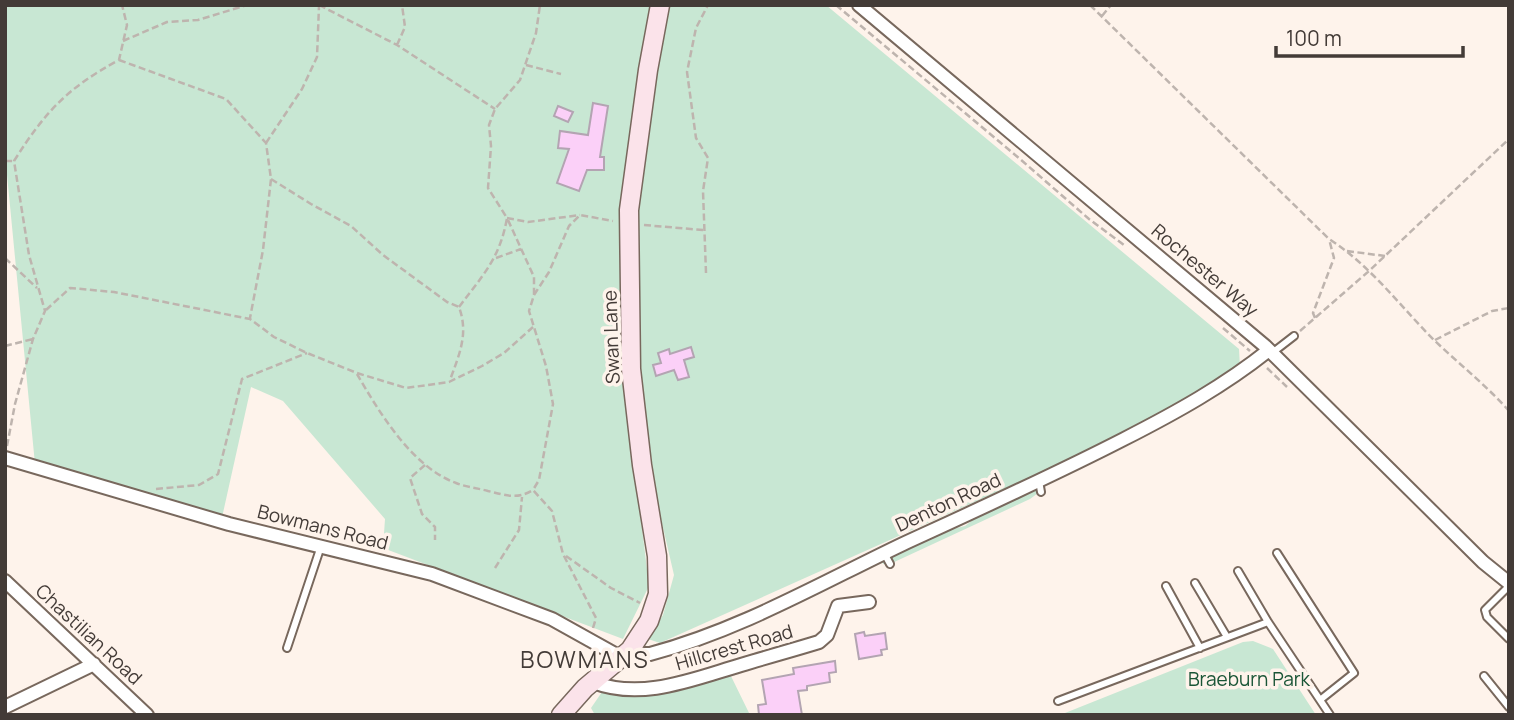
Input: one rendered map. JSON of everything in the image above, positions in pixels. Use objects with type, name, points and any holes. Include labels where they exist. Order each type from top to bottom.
[{"type":"street","name":"Swan Lane","points":[[561,715],[593,682],[626,654],[654,610],[659,575],[631,369],[629,210],[646,83],[660,5]]},
{"type":"street","name":"Rochester Way","points":[[859,5],[1270,351],[1483,562],[1509,584]]},
{"type":"street","name":"Denton Road","points":[[626,654],[646,654],[699,639],[887,559],[1040,486],[1176,412],[1234,377],[1270,351]]},
{"type":"street","name":"Bowmans Road","points":[[6,453],[229,524],[432,575],[552,619],[626,654]]},
{"type":"street","name":"Chastilian Road","points":[[5,581],[147,715]]},
{"type":"street","points":[[824,585],[838,606],[869,602]]},
{"type":"street","name":"Hillcrest Road","points":[[593,682],[623,689],[658,687],[795,649],[825,638],[838,606]]},
{"type":"street","points":[[5,707],[94,664]]},
{"type":"lane","points":[[1270,351],[1294,336]]},
{"type":"lane","points":[[287,648],[291,643],[321,546]]},
{"type":"lane","points":[[1277,553],[1354,673],[1320,699]]},
{"type":"lane","points":[[1238,571],[1268,622],[1330,715]]},
{"type":"lane","points":[[1195,583],[1227,637]]},
{"type":"lane","points":[[1509,584],[1487,607],[1485,614],[1509,639]]},
{"type":"lane","points":[[1166,586],[1199,648]]},
{"type":"lane","points":[[1058,701],[1268,622]]},
{"type":"lane","points":[[1484,676],[1509,707]]},
{"type":"path","points":[[119,60],[127,25],[122,5]]},
{"type":"path","points":[[123,41],[167,22],[198,20],[247,5]]},
{"type":"path","points":[[266,143],[302,89],[317,57],[319,5],[397,45],[495,109]]},
{"type":"path","points":[[397,45],[405,27],[402,5]]},
{"type":"path","points":[[534,295],[534,277],[507,218],[488,188],[491,146],[489,125],[495,109],[520,80],[536,33],[540,5]]},
{"type":"path","points":[[706,273],[703,191],[708,158],[696,138],[687,72],[696,28],[708,5]]},
{"type":"path","points":[[836,5],[1089,219],[1124,245]]},
{"type":"path","points":[[1090,5],[1329,239],[1369,271],[1435,340],[1509,411]]},
{"type":"path","points":[[1101,17],[1111,5]]},
{"type":"path","points":[[45,310],[29,255],[15,161],[35,128],[60,100],[87,77],[119,60],[226,99],[266,143],[271,179],[263,250],[250,318]]},
{"type":"path","points":[[526,65],[561,74]]},
{"type":"path","points":[[1294,336],[1369,271],[1509,139]]},
{"type":"path","points":[[5,161],[15,161]]},
{"type":"path","points":[[271,179],[351,226],[383,255],[447,302],[459,307],[463,317],[464,339],[449,382]]},
{"type":"path","points":[[357,373],[382,416],[425,465],[455,483],[522,497],[533,490],[539,480],[553,404],[546,366],[529,311],[534,295],[549,272],[569,226],[580,215]]},
{"type":"path","points":[[507,218],[528,222],[580,215],[703,230]]},
{"type":"path","points":[[459,307],[496,258],[507,218]]},
{"type":"path","points":[[1315,318],[1312,313],[1334,258],[1329,239]]},
{"type":"path","points":[[496,258],[521,249]]},
{"type":"path","points":[[1347,251],[1385,256]]},
{"type":"path","points":[[5,258],[39,290]]},
{"type":"path","points":[[6,453],[15,404],[33,339],[45,310],[70,288],[114,292],[250,318],[274,337],[307,353],[357,373],[406,388],[449,382],[504,353],[533,327]]},
{"type":"path","points":[[1435,340],[1492,311],[1509,308]]},
{"type":"path","points":[[1216,322],[1258,359]]},
{"type":"path","points":[[5,346],[33,339]]},
{"type":"path","points":[[156,489],[199,485],[218,474],[242,379],[307,353]]},
{"type":"path","points":[[425,465],[410,478],[422,514],[436,527],[435,540]]},
{"type":"path","points":[[533,490],[552,511],[563,554],[596,618],[594,626]]},
{"type":"path","points":[[495,568],[519,530],[522,497]]},
{"type":"path","points":[[563,554],[611,588],[654,610]]},
{"type":"green space","points":[[5,5],[826,5],[1239,349],[1240,368],[1095,448],[660,643],[648,639],[663,615],[674,575],[658,506],[640,375],[636,217],[621,214],[630,429],[649,586],[623,639],[383,548],[385,519],[283,401],[251,387],[221,522],[35,464],[5,154]]},
{"type":"green space","points":[[1037,488],[1038,493],[1030,499],[890,564],[883,564],[882,561],[944,531],[965,526],[983,512]]},
{"type":"green space","name":"Braeburn Park","points":[[1253,641],[1273,649],[1316,715],[1060,715],[1243,642]]},
{"type":"green space","points":[[729,672],[750,715],[595,715],[591,708],[602,692],[652,696]]},
{"type":"building","points":[[593,103],[608,106],[600,157],[604,157],[604,170],[587,170],[579,191],[557,183],[569,149],[558,148],[560,131],[588,135]]},
{"type":"building","points":[[558,106],[573,112],[568,122],[554,116]]},
{"type":"building","points":[[691,347],[694,357],[684,360],[689,377],[678,380],[674,370],[656,376],[653,365],[661,363],[658,353],[669,349],[670,354]]},
{"type":"building","points":[[864,632],[865,636],[885,633],[887,649],[881,650],[882,655],[859,659],[855,634]]},
{"type":"building","points":[[835,661],[836,672],[829,673],[830,682],[807,686],[807,690],[798,691],[802,715],[759,715],[758,705],[766,704],[762,680],[794,674],[793,668]]},
{"type":"district","name":"BOWMANS","points":[[585,660]]}]
